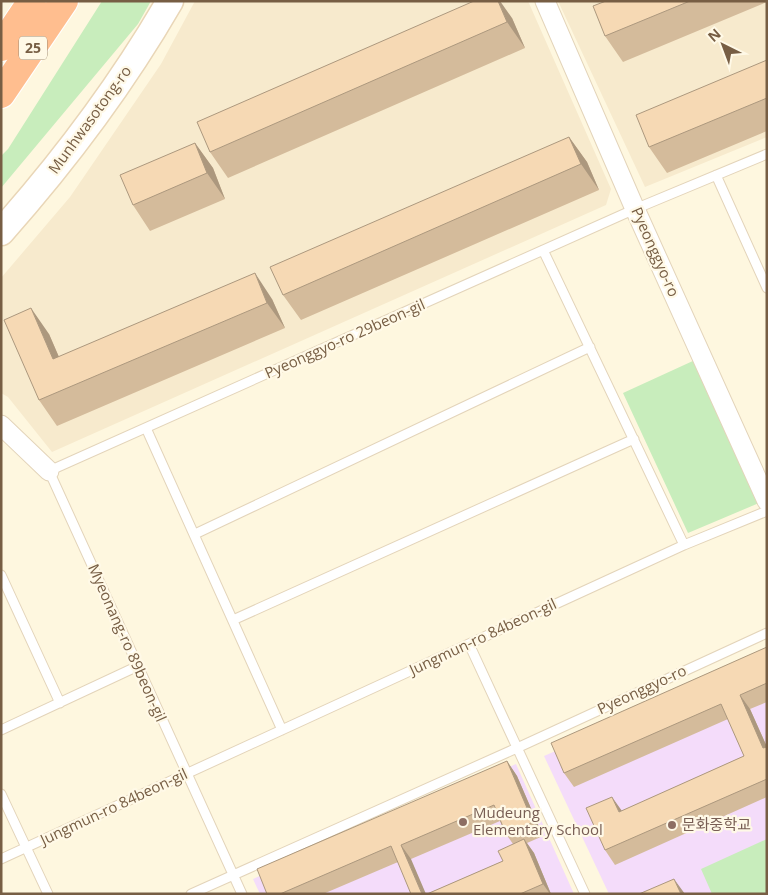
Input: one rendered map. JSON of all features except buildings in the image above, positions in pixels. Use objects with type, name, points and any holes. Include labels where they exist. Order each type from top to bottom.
[{"type":"highway","name":"25","points":[[1,46],[32,1]]},
{"type":"highway","name":"25","points":[[1,94],[64,1]]},
{"type":"street","name":"Munhwasotong-ro","points":[[1,232],[97,114],[147,41],[170,1]]},
{"type":"street","name":"Pyeonggyo-ro","points":[[545,1],[635,209],[767,501]]},
{"type":"street","name":"Myeonang-ro 89beon-gil","points":[[1,425],[49,471]]},
{"type":"lane","name":"Pyeonggyo-ro 29beon-gil","points":[[49,471],[542,250],[767,154]]},
{"type":"lane","points":[[716,175],[767,288]]},
{"type":"lane","points":[[542,250],[684,545]]},
{"type":"lane","points":[[195,534],[590,347]]},
{"type":"lane","points":[[146,428],[282,730]]},
{"type":"lane","points":[[233,620],[634,439]]},
{"type":"lane","name":"Myeonang-ro 89beon-gil","points":[[49,471],[242,894]]},
{"type":"lane","name":"Jungmun-ro 84beon-gil","points":[[1,859],[684,545],[767,511]]},
{"type":"lane","points":[[1,575],[60,703]]},
{"type":"lane","name":"Pyeonggyo-ro","points":[[517,748],[767,633]]},
{"type":"lane","points":[[469,644],[585,894]]},
{"type":"lane","points":[[1,730],[138,666]]},
{"type":"lane","points":[[191,894],[517,748]]},
{"type":"lane","points":[[1,794],[48,894]]},
{"type":"shaded area","points":[[195,1],[528,1],[611,189],[606,205],[52,452],[8,397],[1,393],[1,278],[70,197],[161,64]]},
{"type":"shaded area","points":[[558,1],[767,1],[767,137],[645,187]]},
{"type":"shaded area","name":"문화중학교","points":[[767,659],[767,894],[609,894],[544,756]]},
{"type":"shaded area","name":"Mudeung Elementary School","points":[[516,764],[574,894],[260,894],[253,879]]},
{"type":"green space","points":[[102,1],[151,1],[138,24],[1,188],[1,156],[8,149]]},
{"type":"green space","points":[[695,360],[759,503],[688,533],[623,393]]},
{"type":"green space","points":[[767,839],[767,894],[712,894],[701,869]]},
{"type":"place","name":"Mudeung Elementary School","points":[[463,822]]},
{"type":"place","name":"문화중학교","points":[[672,825]]}]
